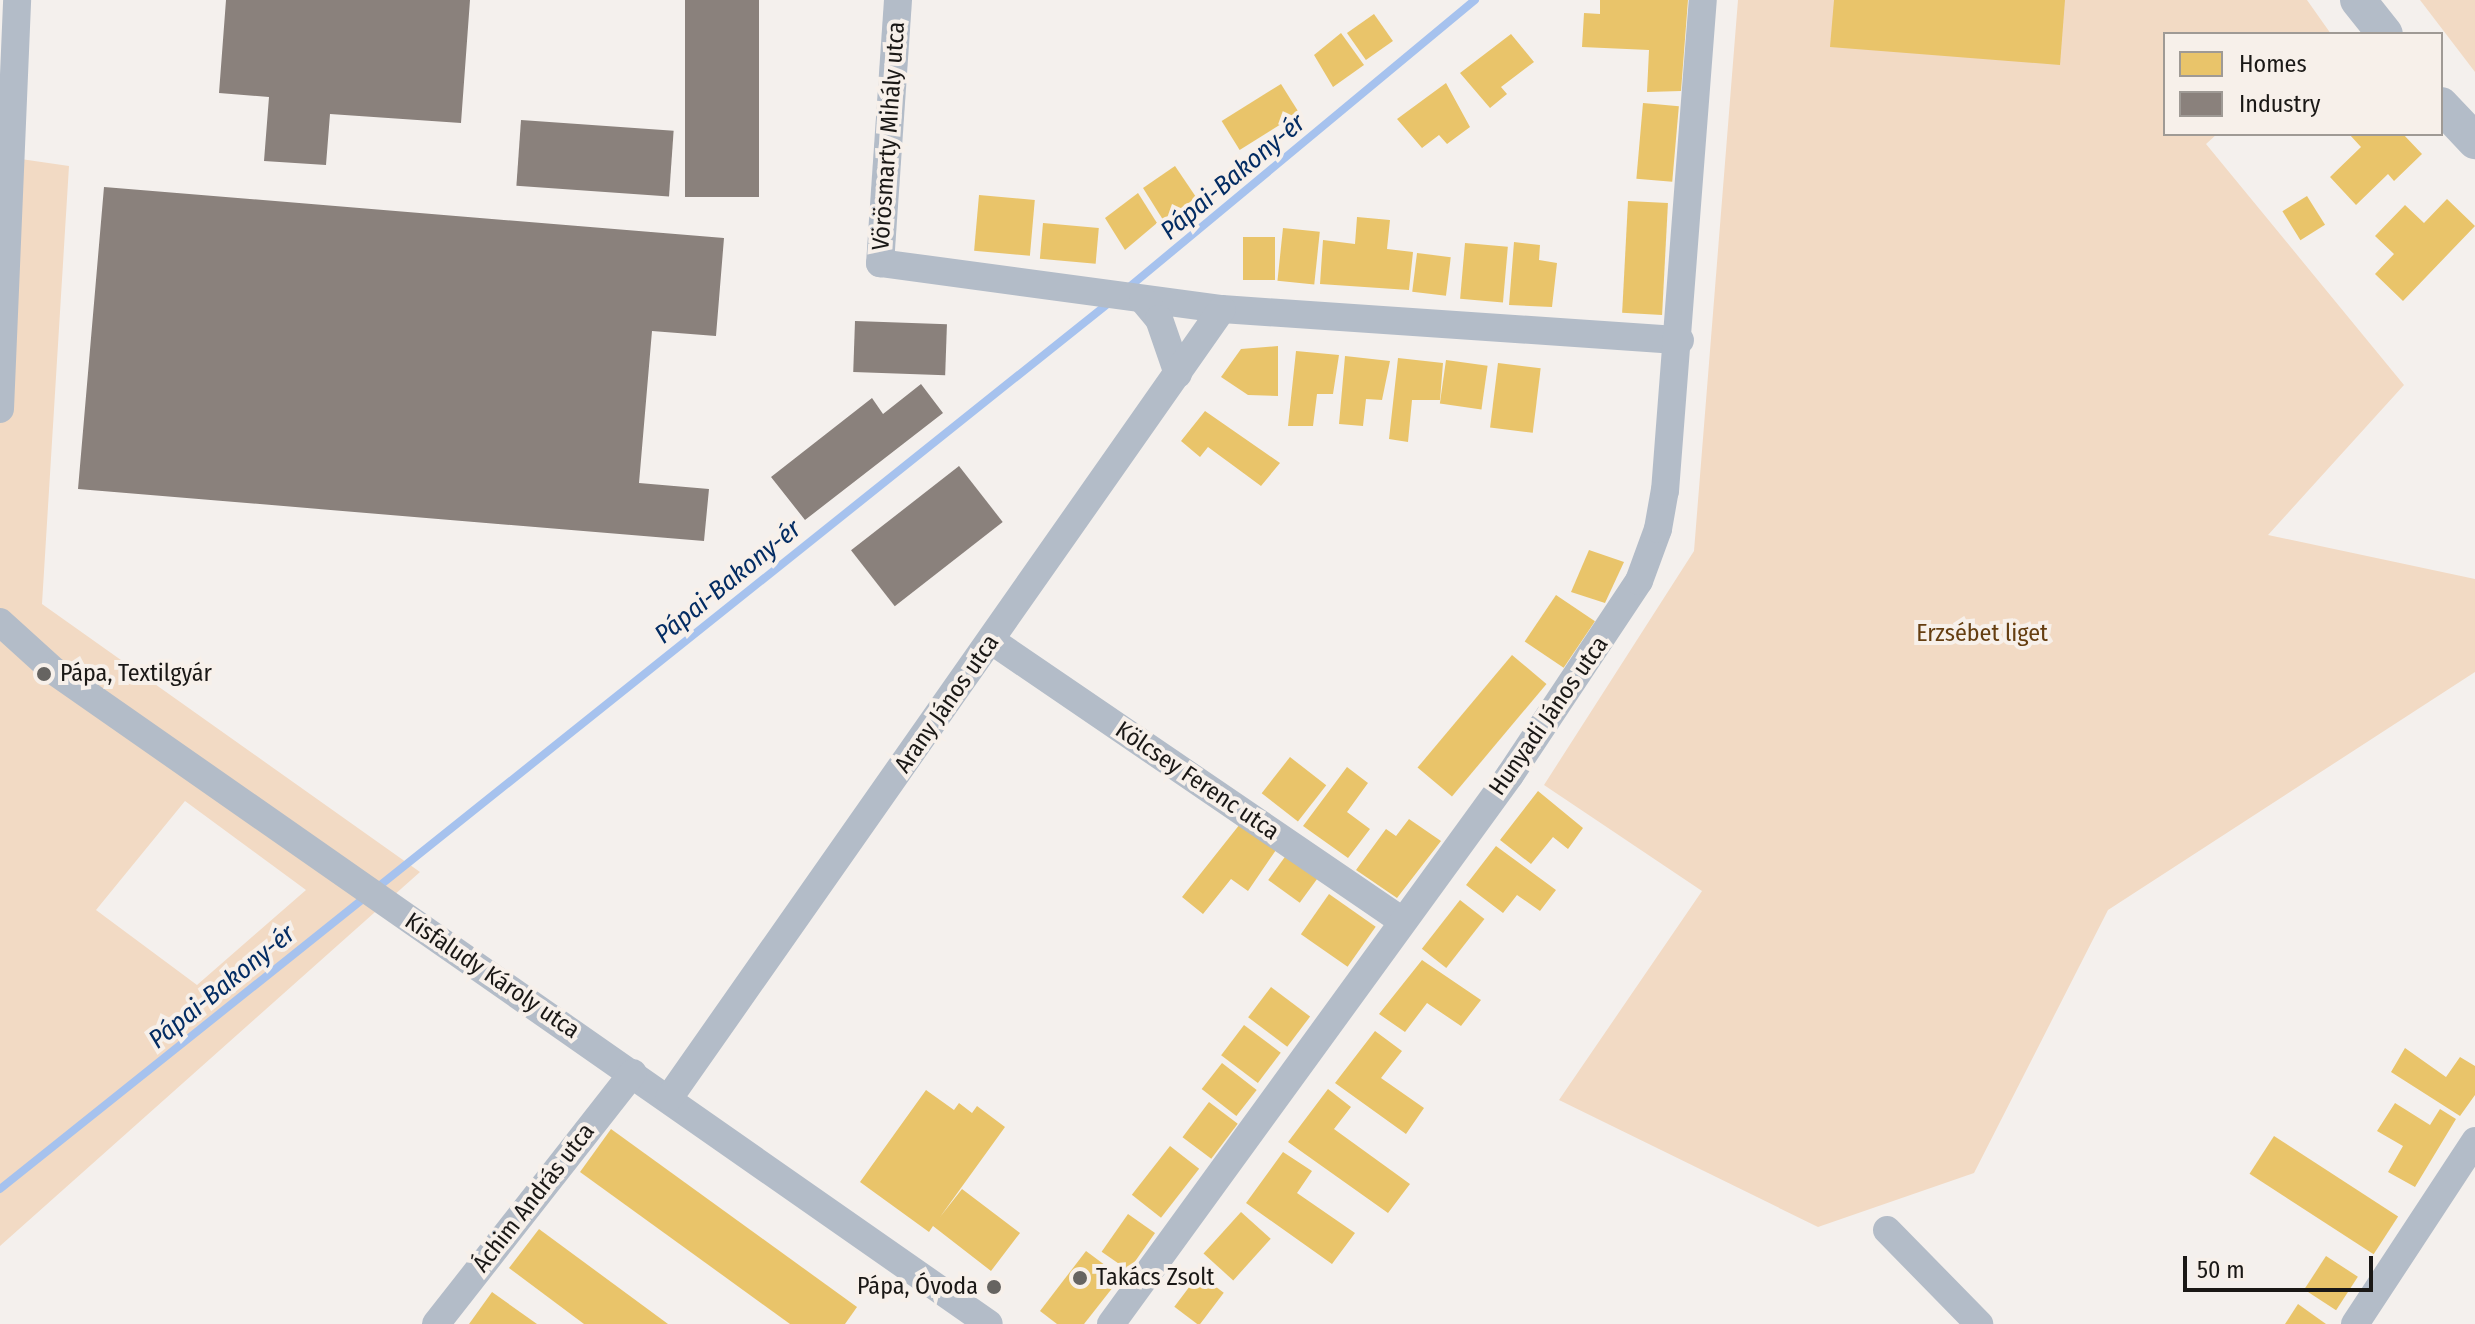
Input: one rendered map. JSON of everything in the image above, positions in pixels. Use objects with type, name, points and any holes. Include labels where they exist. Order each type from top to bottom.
[{"type":"street","points":[[0,409],[17,0]]},
{"type":"street","name":"Vörösmarty Mihály utca","points":[[898,0],[880,263],[1143,300]]},
{"type":"street","name":"Hunyadi János utca","points":[[1111,1324],[1510,775],[1639,581],[1658,529],[1665,491],[1680,340],[1703,0]]},
{"type":"street","points":[[2358,0],[2383,32]]},
{"type":"street","points":[[2443,107],[2475,141]]},
{"type":"street","points":[[1143,300],[1222,309],[1680,340]]},
{"type":"street","points":[[1143,300],[1159,319],[1178,374]]},
{"type":"street","name":"Arany János utca","points":[[669,1098],[1222,309]]},
{"type":"street","name":"Kisfaludy Károly utca","points":[[0,622],[54,671],[989,1324]]},
{"type":"street","name":"Kölcsey Ferenc utca","points":[[992,641],[1403,921]]},
{"type":"street","name":"Áchim András utca","points":[[436,1324],[633,1073]]},
{"type":"street","points":[[2355,1324],[2475,1141]]},
{"type":"street","points":[[1887,1230],[1979,1324]]},
{"type":"green space","name":"Erzsébet liget","points":[[1738,0],[2307,0],[2330,32],[2163,32],[2163,136],[2215,136],[2206,144],[2404,385],[2268,535],[2475,579],[2475,672],[2108,910],[1974,1173],[1818,1227],[1559,1100],[1702,891],[1544,785],[1694,551]]},
{"type":"green space","points":[[2420,0],[2475,0],[2475,72]]},
{"type":"green space","points":[[0,156],[69,166],[42,604],[420,872],[0,1246]],"holes":[[[185,801],[306,890],[197,985],[96,910]]]},
{"type":"building: Homes","points":[[1600,0],[1688,0],[1681,91],[1647,92],[1649,50],[1582,47],[1584,13],[1600,14]]},
{"type":"building: Homes","points":[[1834,0],[2065,0],[2060,65],[1830,47]]},
{"type":"building: Homes","points":[[1374,14],[1393,41],[1366,60],[1347,33]]},
{"type":"building: Homes","points":[[1341,33],[1364,65],[1333,87],[1314,55]]},
{"type":"building: Homes","points":[[1511,34],[1534,62],[1501,87],[1507,94],[1490,108],[1460,73]]},
{"type":"building: Homes","points":[[1446,83],[1470,127],[1447,144],[1439,135],[1422,148],[1397,119]]},
{"type":"building: Homes","points":[[1281,84],[1299,113],[1240,150],[1222,121]]},
{"type":"building: Homes","points":[[1643,103],[1679,106],[1672,182],[1636,179]]},
{"type":"building: Homes","points":[[2351,136],[2405,136],[2422,154],[2394,181],[2388,174],[2356,205],[2330,177],[2361,147]]},
{"type":"building: Homes","points":[[1175,166],[1196,197],[1165,223],[1143,188]]},
{"type":"building: Homes","points":[[1138,193],[1157,223],[1125,250],[1105,218]]},
{"type":"building: Homes","points":[[979,195],[1035,200],[1030,256],[974,251]]},
{"type":"building: Homes","points":[[2307,196],[2325,225],[2300,240],[2282,211]]},
{"type":"building: Homes","points":[[2447,199],[2475,226],[2403,301],[2375,274],[2394,254],[2375,236],[2405,205],[2424,223]]},
{"type":"building: Homes","points":[[1628,201],[1668,203],[1662,315],[1622,313]]},
{"type":"building: Homes","points":[[1357,217],[1390,220],[1387,249],[1413,252],[1409,290],[1320,284],[1323,240],[1355,244]]},
{"type":"building: Homes","points":[[1043,223],[1099,228],[1096,264],[1040,259]]},
{"type":"building: Homes","points":[[1283,228],[1320,232],[1314,285],[1277,281]]},
{"type":"building: Homes","points":[[1243,237],[1275,237],[1275,280],[1243,280]]},
{"type":"building: Homes","points":[[1514,242],[1540,245],[1539,260],[1557,263],[1552,307],[1509,305]]},
{"type":"building: Homes","points":[[1465,243],[1508,247],[1503,303],[1460,299]]},
{"type":"building: Homes","points":[[1417,253],[1451,257],[1446,296],[1412,292]]},
{"type":"building: Homes","points":[[1278,346],[1278,396],[1248,395],[1221,377],[1241,349]]},
{"type":"building: Homes","points":[[1296,351],[1339,355],[1333,394],[1317,394],[1313,426],[1288,426]]},
{"type":"building: Homes","points":[[1345,356],[1390,361],[1382,400],[1366,399],[1363,426],[1339,424]]},
{"type":"building: Homes","points":[[1398,358],[1443,363],[1440,400],[1412,400],[1408,442],[1389,439]]},
{"type":"building: Homes","points":[[1446,360],[1488,366],[1481,409],[1440,404]]},
{"type":"building: Homes","points":[[1498,363],[1541,368],[1533,433],[1490,428]]},
{"type":"building: Homes","points":[[1205,411],[1280,463],[1261,486],[1208,447],[1200,457],[1181,441]]},
{"type":"building: Homes","points":[[1589,550],[1624,562],[1605,603],[1571,592]]},
{"type":"building: Homes","points":[[1556,595],[1595,621],[1564,668],[1525,641]]},
{"type":"building: Homes","points":[[1512,655],[1546,684],[1452,797],[1418,768]]},
{"type":"building: Homes","points":[[1290,757],[1326,785],[1298,822],[1262,793]]},
{"type":"building: Homes","points":[[1347,767],[1368,783],[1347,812],[1370,829],[1348,858],[1303,826]]},
{"type":"building: Homes","points":[[1538,791],[1583,828],[1568,849],[1553,837],[1531,864],[1500,840]]},
{"type":"building: Homes","points":[[1409,819],[1441,841],[1397,898],[1356,870],[1386,829],[1396,836]]},
{"type":"building: Homes","points":[[1240,824],[1276,850],[1248,891],[1231,879],[1203,914],[1182,897]]},
{"type":"building: Homes","points":[[1496,846],[1556,890],[1540,911],[1517,895],[1503,913],[1466,885]]},
{"type":"building: Homes","points":[[1287,854],[1319,877],[1300,903],[1268,880]]},
{"type":"building: Homes","points":[[1329,894],[1376,927],[1348,967],[1301,934]]},
{"type":"building: Homes","points":[[1460,900],[1484,919],[1446,968],[1422,949]]},
{"type":"building: Homes","points":[[1422,960],[1481,1000],[1461,1026],[1427,1003],[1405,1032],[1379,1014]]},
{"type":"building: Homes","points":[[1271,987],[1310,1016],[1287,1047],[1248,1017]]},
{"type":"building: Homes","points":[[1244,1025],[1281,1053],[1258,1083],[1221,1055]]},
{"type":"building: Homes","points":[[1375,1031],[1402,1051],[1381,1078],[1424,1108],[1406,1134],[1335,1083]]},
{"type":"building: Homes","points":[[2405,1048],[2446,1077],[2460,1057],[2475,1066],[2475,1095],[2460,1116],[2391,1072]]},
{"type":"building: Homes","points":[[1222,1063],[1257,1090],[1236,1116],[1202,1089]]},
{"type":"building: Homes","points":[[1328,1089],[1351,1107],[1334,1129],[1410,1184],[1388,1213],[1288,1142]]},
{"type":"building: Homes","points":[[926,1090],[954,1110],[959,1103],[972,1113],[977,1106],[1005,1127],[940,1217],[962,1189],[1020,1233],[991,1271],[933,1226],[929,1232],[860,1182]]},
{"type":"building: Homes","points":[[1209,1102],[1238,1124],[1211,1159],[1183,1137]]},
{"type":"building: Homes","points":[[2395,1103],[2430,1125],[2440,1109],[2456,1119],[2415,1187],[2388,1172],[2403,1146],[2377,1131]]},
{"type":"building: Homes","points":[[611,1129],[857,1307],[845,1324],[790,1324],[580,1172]]},
{"type":"building: Homes","points":[[2274,1136],[2398,1217],[2374,1254],[2249,1174]]},
{"type":"building: Homes","points":[[1170,1146],[1199,1169],[1161,1218],[1132,1195]]},
{"type":"building: Homes","points":[[1283,1152],[1312,1171],[1297,1193],[1355,1233],[1332,1264],[1246,1203]]},
{"type":"building: Homes","points":[[1241,1212],[1271,1239],[1233,1280],[1204,1254]]},
{"type":"building: Homes","points":[[1128,1214],[1155,1233],[1129,1271],[1102,1252]]},
{"type":"building: Homes","points":[[539,1229],[668,1324],[584,1324],[509,1268]]},
{"type":"building: Homes","points":[[1086,1251],[1121,1277],[1084,1324],[1057,1324],[1040,1311]]},
{"type":"building: Homes","points":[[2326,1256],[2358,1277],[2336,1310],[2304,1290]]},
{"type":"building: Homes","points":[[1199,1274],[1224,1293],[1200,1324],[1174,1307]]},
{"type":"building: Homes","points":[[492,1292],[537,1324],[469,1324]]},
{"type":"building: Homes","points":[[2298,1304],[2326,1324],[2285,1324]]},
{"type":"building: Industry","points":[[226,0],[470,0],[461,123],[330,114],[326,165],[264,161],[269,97],[219,93]]},
{"type":"building: Industry","points":[[685,0],[759,0],[759,197],[685,197]]},
{"type":"building: Industry","points":[[521,120],[674,131],[669,197],[516,186]]},
{"type":"building: Industry","points":[[104,187],[724,238],[716,336],[652,331],[639,483],[709,489],[704,541],[78,489]]},
{"type":"building: Industry","points":[[855,321],[947,324],[945,375],[853,372]]},
{"type":"building: Industry","points":[[921,384],[943,413],[805,520],[771,477],[872,398],[883,414]]},
{"type":"building: Industry","points":[[959,466],[1003,522],[895,606],[851,550]]},
{"type":"waterway","name":"Pápai-Bakony-ér","points":[[1128,288],[1475,0]]},
{"type":"waterway","name":"Pápai-Bakony-ér","points":[[0,1189],[1111,301]]},
{"type":"place","name":"Pápa, Textilgyár","points":[[44,674]]},
{"type":"place","name":"Takács Zsolt","points":[[1080,1278]]},
{"type":"place","name":"Pápa, Óvoda","points":[[994,1287]]}]
